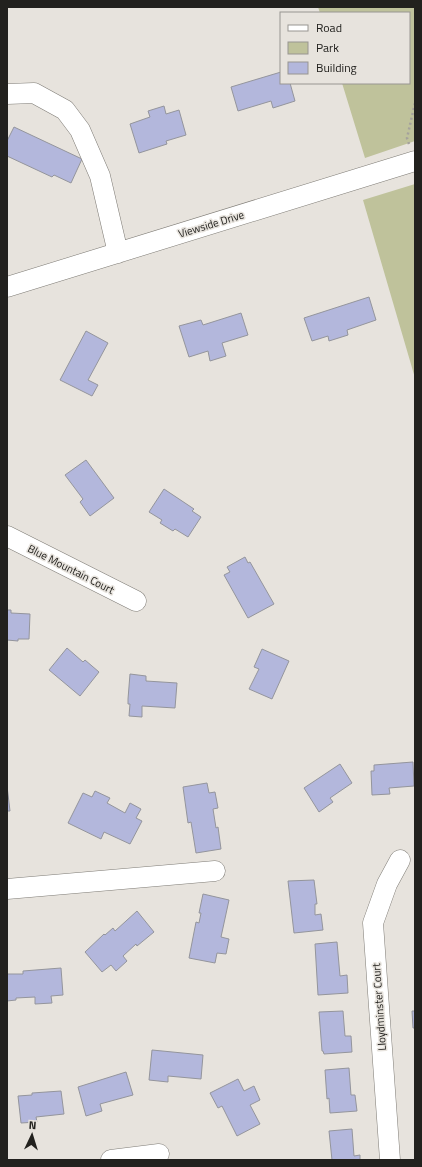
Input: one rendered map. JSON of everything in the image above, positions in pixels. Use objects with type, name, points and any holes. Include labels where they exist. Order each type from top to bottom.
[{"type":"street","points":[[7,94],[34,93],[65,110],[80,130],[100,176],[118,253]]},
{"type":"street","name":"Viewside Drive","points":[[7,287],[414,161]]},
{"type":"street","name":"Blue Mountain Court","points":[[7,536],[136,601]]},
{"type":"street","name":"Lloydminster Court","points":[[390,1160],[373,923],[387,884],[400,860]]},
{"type":"street","points":[[12,888],[215,871]]},
{"type":"street","points":[[111,1160],[159,1154]]},
{"type":"path","points":[[414,161],[407,138],[415,103]]},
{"type":"green space","points":[[318,7],[415,7],[415,141],[365,158],[342,84],[410,84],[410,12],[320,12]]},
{"type":"green space","points":[[415,184],[415,378],[363,200]]},
{"type":"building","points":[[280,72],[280,84],[290,84],[295,101],[273,108],[271,101],[238,111],[231,87]]},
{"type":"building","points":[[164,106],[166,114],[179,110],[186,135],[166,141],[167,144],[139,153],[130,124],[150,117],[148,111]]},
{"type":"building","points":[[14,127],[82,159],[71,183],[54,175],[52,177],[7,156],[7,141]]},
{"type":"building","points":[[369,297],[376,320],[347,330],[348,335],[329,341],[328,336],[312,341],[304,318]]},
{"type":"building","points":[[241,313],[248,335],[222,343],[226,356],[210,361],[208,351],[189,357],[179,326],[201,320],[203,325]]},
{"type":"building","points":[[86,331],[108,343],[88,380],[98,385],[92,396],[60,380]]},
{"type":"building","points":[[86,460],[114,498],[90,516],[80,502],[83,499],[65,475]]},
{"type":"building","points":[[164,489],[194,509],[192,511],[201,517],[188,537],[175,529],[173,531],[160,523],[162,520],[149,512]]},
{"type":"building","points":[[245,557],[248,563],[250,562],[274,604],[248,618],[224,575],[230,572],[227,567]]},
{"type":"building","points":[[7,610],[11,610],[11,613],[30,614],[29,639],[18,639],[18,641],[7,640]]},
{"type":"building","points":[[67,648],[83,662],[85,660],[99,672],[80,696],[49,670]]},
{"type":"building","points":[[262,649],[289,661],[272,699],[249,689],[259,669],[254,667]]},
{"type":"building","points":[[130,674],[146,676],[146,681],[177,683],[175,708],[142,706],[142,717],[129,716],[130,704],[128,704],[128,699]]},
{"type":"building","points":[[413,762],[414,786],[389,788],[390,794],[372,795],[371,771],[374,771],[374,765]]},
{"type":"building","points":[[340,764],[352,783],[330,798],[333,802],[319,812],[304,788]]},
{"type":"building","points":[[207,783],[209,793],[215,792],[218,808],[213,809],[216,828],[218,827],[221,849],[196,853],[191,822],[188,823],[183,787]]},
{"type":"building","points":[[7,786],[10,811],[7,811]]},
{"type":"building","points":[[95,791],[110,798],[107,803],[125,813],[130,803],[141,809],[136,818],[142,821],[130,844],[104,832],[101,839],[68,823],[83,793],[92,797]]},
{"type":"building","points":[[314,880],[317,904],[315,904],[315,915],[321,914],[323,930],[294,933],[288,881]]},
{"type":"building","points":[[203,894],[229,900],[221,937],[229,939],[226,954],[217,953],[215,963],[189,958],[196,922],[199,923],[201,913],[199,913]]},
{"type":"building","points":[[137,911],[154,932],[137,946],[136,944],[123,956],[127,961],[116,971],[111,965],[102,972],[85,952],[104,934],[105,935],[113,928],[115,931]]},
{"type":"building","points":[[337,942],[340,976],[347,975],[348,993],[318,995],[315,944]]},
{"type":"building","points":[[61,968],[63,995],[51,996],[52,1003],[35,1004],[35,997],[16,998],[16,1000],[7,1001],[7,974],[23,974],[23,971]]},
{"type":"building","points":[[343,1011],[345,1036],[351,1036],[352,1052],[324,1054],[322,1051],[319,1012]]},
{"type":"building","points":[[412,1011],[415,1011],[415,1028],[413,1028]]},
{"type":"building","points":[[152,1050],[203,1055],[201,1079],[168,1076],[168,1082],[149,1080]]},
{"type":"building","points":[[349,1068],[351,1095],[355,1095],[357,1111],[330,1113],[329,1098],[327,1099],[325,1070]]},
{"type":"building","points":[[126,1072],[133,1095],[100,1104],[102,1111],[86,1116],[78,1087]]},
{"type":"building","points":[[238,1079],[244,1091],[254,1086],[260,1100],[250,1105],[260,1124],[237,1136],[222,1106],[218,1108],[210,1093]]},
{"type":"building","points":[[61,1091],[64,1114],[36,1117],[37,1122],[21,1123],[18,1096],[32,1095],[32,1093]]},
{"type":"building","points":[[352,1129],[354,1156],[360,1155],[360,1160],[332,1160],[329,1131]]}]
